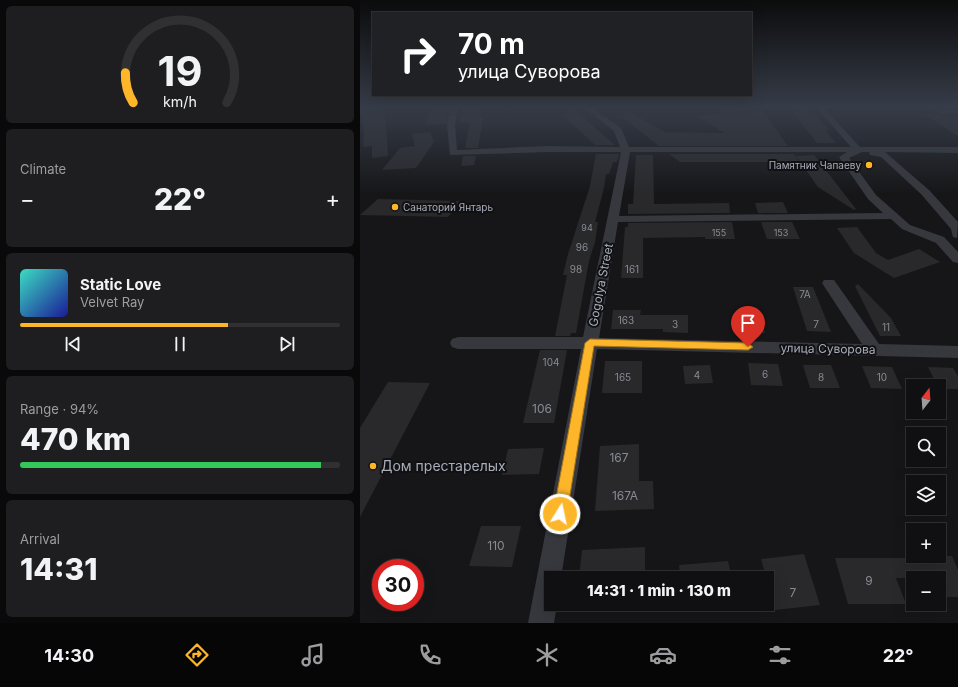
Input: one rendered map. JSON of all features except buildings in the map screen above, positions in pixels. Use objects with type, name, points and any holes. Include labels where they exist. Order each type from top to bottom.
[{"type":"street","points":[[452,136],[453,153],[547,149],[859,151],[958,150]]},
{"type":"street","points":[[620,136],[626,150]]},
{"type":"street","points":[[846,136],[859,151]]},
{"type":"street","name":"Gogolya Street","points":[[541,623],[590,343],[626,150]]},
{"type":"street","points":[[940,240],[957,234],[957,228],[930,198],[884,155],[859,151],[844,157],[872,197],[906,228],[940,240],[958,259]]},
{"type":"street","points":[[614,219],[894,216]]},
{"type":"street","points":[[829,283],[874,350]]},
{"type":"street","name":"улица Суворова","points":[[458,342],[590,343],[958,352]]},
{"type":"place","name":"Памятник Чапаеву","points":[[869,165]]},
{"type":"place","name":"Санаторий Янтарь","points":[[395,207]]},
{"type":"place","name":"Дом престарелых","points":[[373,466]]},
{"type":"route","points":[[560,514],[590,343],[748,347]]}]
